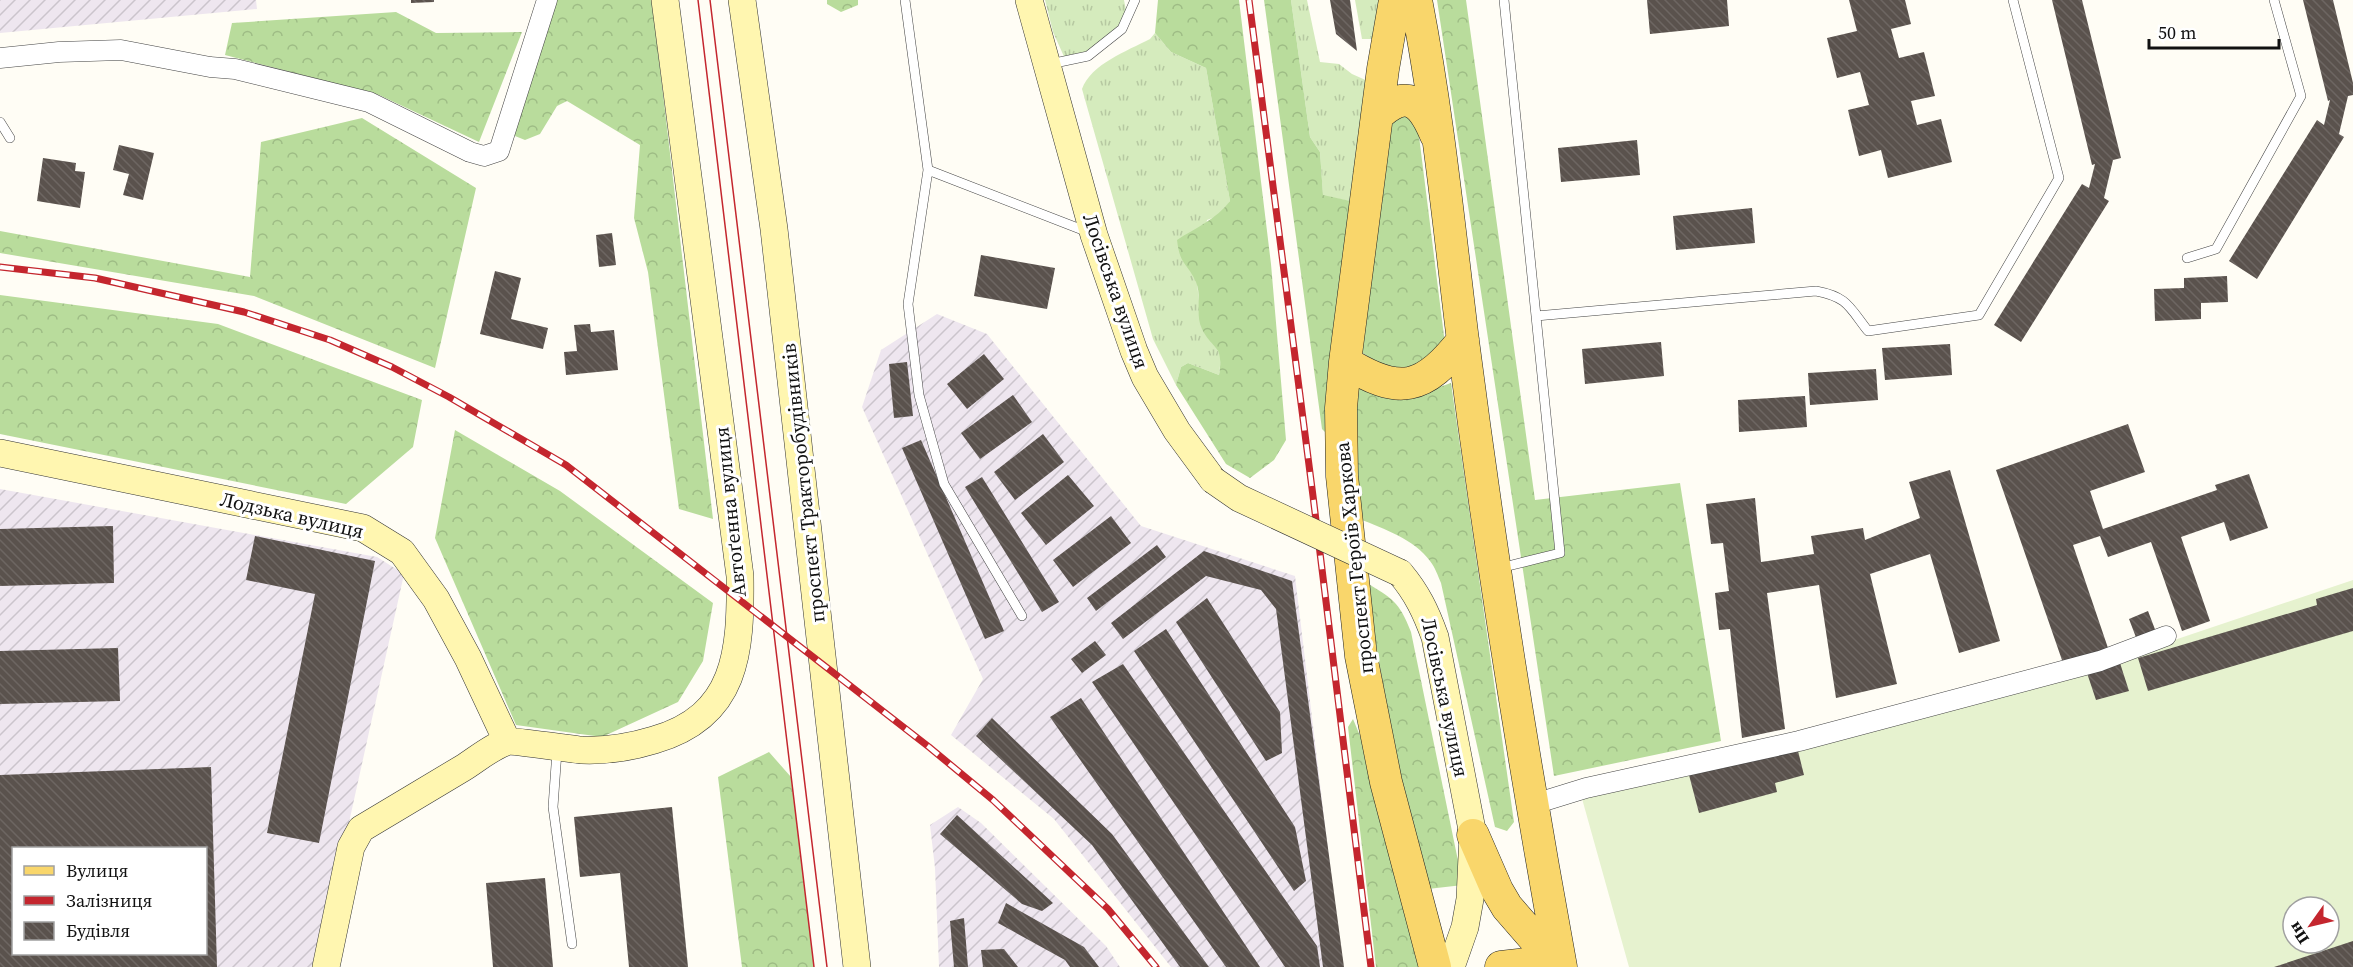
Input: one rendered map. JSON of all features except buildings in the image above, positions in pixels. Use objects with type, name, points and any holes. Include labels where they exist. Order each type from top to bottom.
[{"type":"main road","name":"Автоґенна вулиця","points":[[507,741],[557,748],[616,749],[652,741],[683,730],[700,719],[720,697],[729,678],[736,649],[741,602],[740,576],[665,0]]},
{"type":"main road","name":"проспект Тракторобудівників","points":[[742,0],[774,229],[857,967]]},
{"type":"main road","name":"Лосівська вулиця","points":[[1029,0],[1094,235],[1145,377],[1177,431],[1213,480],[1239,498],[1400,573],[1414,589],[1425,608],[1435,637],[1473,836],[1470,899],[1465,927],[1451,967]]},
{"type":"main road","name":"проспект Героїв Харкова","points":[[1395,0],[1377,116],[1345,362],[1341,408],[1341,476],[1361,656],[1386,782],[1435,967]]},
{"type":"main road","points":[[1416,0],[1429,65],[1440,144],[1463,340],[1494,569],[1558,967]]},
{"type":"main road","points":[[1377,116],[1394,102],[1412,101],[1420,106],[1440,144]]},
{"type":"main road","points":[[1345,362],[1389,384],[1405,384],[1422,380],[1438,370],[1463,340]]},
{"type":"main road","name":"Лодзька вулиця","points":[[0,453],[363,528],[402,552],[436,599],[468,658],[507,741]]},
{"type":"main road","points":[[326,967],[351,847],[361,829],[507,741]]},
{"type":"main road","points":[[1473,836],[1507,907],[1558,967]]},
{"type":"main road","points":[[1501,967],[1544,962],[1558,967]]},
{"type":"street","points":[[0,58],[59,52],[121,50],[210,67],[236,69],[369,102],[471,152],[484,156],[499,152],[547,0]]},
{"type":"street","points":[[1531,805],[1586,788],[1799,741],[2100,661],[2166,636]]},
{"type":"lane","points":[[905,0],[928,170],[908,304],[919,395],[944,484],[1022,616]]},
{"type":"lane","points":[[1048,65],[1088,56],[1122,29],[1135,0]]},
{"type":"lane","points":[[1494,569],[1560,553],[1504,0]]},
{"type":"lane","points":[[1536,316],[1816,291],[1835,294],[1846,303],[1868,331],[1979,315],[2059,178],[2013,0]]},
{"type":"lane","points":[[2187,258],[2216,249],[2301,96],[2274,0]]},
{"type":"lane","points":[[0,122],[10,138]]},
{"type":"lane","points":[[928,170],[1094,235]]},
{"type":"lane","points":[[557,748],[553,807],[572,944]]},
{"type":"shaded area","points":[[0,0],[256,0],[257,9],[0,33]]},
{"type":"shaded area","points":[[937,314],[987,334],[1141,526],[1295,576],[1342,967],[1171,967],[1054,819],[951,735],[983,679],[862,407],[881,350]]},
{"type":"shaded area","points":[[0,489],[377,557],[404,574],[317,967],[0,967]]},
{"type":"shaded area","points":[[958,807],[981,823],[1106,946],[1120,967],[939,967],[935,868],[930,825]]},
{"type":"green space","points":[[557,0],[652,0],[713,519],[679,509],[648,272],[634,218],[640,145],[567,101],[557,106],[540,134],[525,140],[515,136],[511,124]]},
{"type":"green space","points":[[827,0],[858,0],[858,5],[841,12],[827,4]]},
{"type":"green space","points":[[1045,0],[1124,0],[1128,21],[1088,56],[1066,61],[1053,32]]},
{"type":"green space","points":[[1158,0],[1239,0],[1271,264],[1286,440],[1274,460],[1250,478],[1226,464],[1176,385],[1181,367],[1188,363],[1219,375],[1220,365],[1219,353],[1200,324],[1198,287],[1182,259],[1177,240],[1212,218],[1230,201],[1206,68],[1171,52],[1155,33]]},
{"type":"green space","points":[[1264,0],[1291,0],[1310,137],[1320,152],[1323,195],[1355,202],[1326,433],[1322,429]]},
{"type":"green space","points":[[1291,0],[1307,0],[1320,62],[1339,64],[1352,74],[1370,82],[1355,202],[1323,196],[1320,152],[1310,137]]},
{"type":"green space","points":[[1355,0],[1381,0],[1374,39],[1362,39]]},
{"type":"green space","points":[[1437,0],[1466,0],[1535,500],[1680,483],[1721,741],[1554,776]]},
{"type":"green space","points":[[396,12],[436,33],[522,32],[479,142],[379,95],[225,55],[232,23]]},
{"type":"green space","points":[[1155,33],[1171,52],[1206,68],[1230,201],[1220,215],[1207,220],[1197,283],[1202,328],[1213,341],[1221,357],[1219,375],[1188,363],[1181,367],[1176,385],[1153,339],[1082,89],[1093,72],[1101,65],[1150,39]]},
{"type":"green space","points":[[1391,112],[1417,120],[1445,344],[1422,367],[1405,370],[1379,363],[1357,348]]},
{"type":"green space","points":[[362,118],[476,188],[435,368],[254,296],[0,253],[0,231],[250,277],[261,142]]},
{"type":"green space","points":[[0,295],[218,324],[422,400],[413,447],[346,504],[0,434]]},
{"type":"green space","points":[[1451,383],[1514,822],[1507,831],[1495,827],[1438,575],[1430,561],[1416,547],[1360,519],[1353,476],[1354,385],[1425,392]]},
{"type":"green space","points":[[455,430],[560,491],[713,603],[703,661],[678,702],[602,737],[516,725],[435,538]]},
{"type":"green space","points":[[2353,580],[2353,967],[1629,967],[1581,795],[2103,664]]},
{"type":"green space","points":[[1365,582],[1394,601],[1403,613],[1411,632],[1463,885],[1419,890]]},
{"type":"green space","points":[[1353,719],[1363,743],[1421,967],[1376,967],[1348,727]]},
{"type":"green space","points":[[769,752],[791,777],[814,967],[742,967],[718,777]]},
{"type":"tram line","points":[[698,0],[814,967]]},
{"type":"tram line","points":[[710,0],[827,967]]},
{"type":"railway","points":[[1249,0],[1371,967]]},
{"type":"railway","points":[[0,267],[95,278],[244,312],[330,340],[392,367],[449,397],[566,465],[929,747],[993,800],[1108,909],[1156,967]]}]
